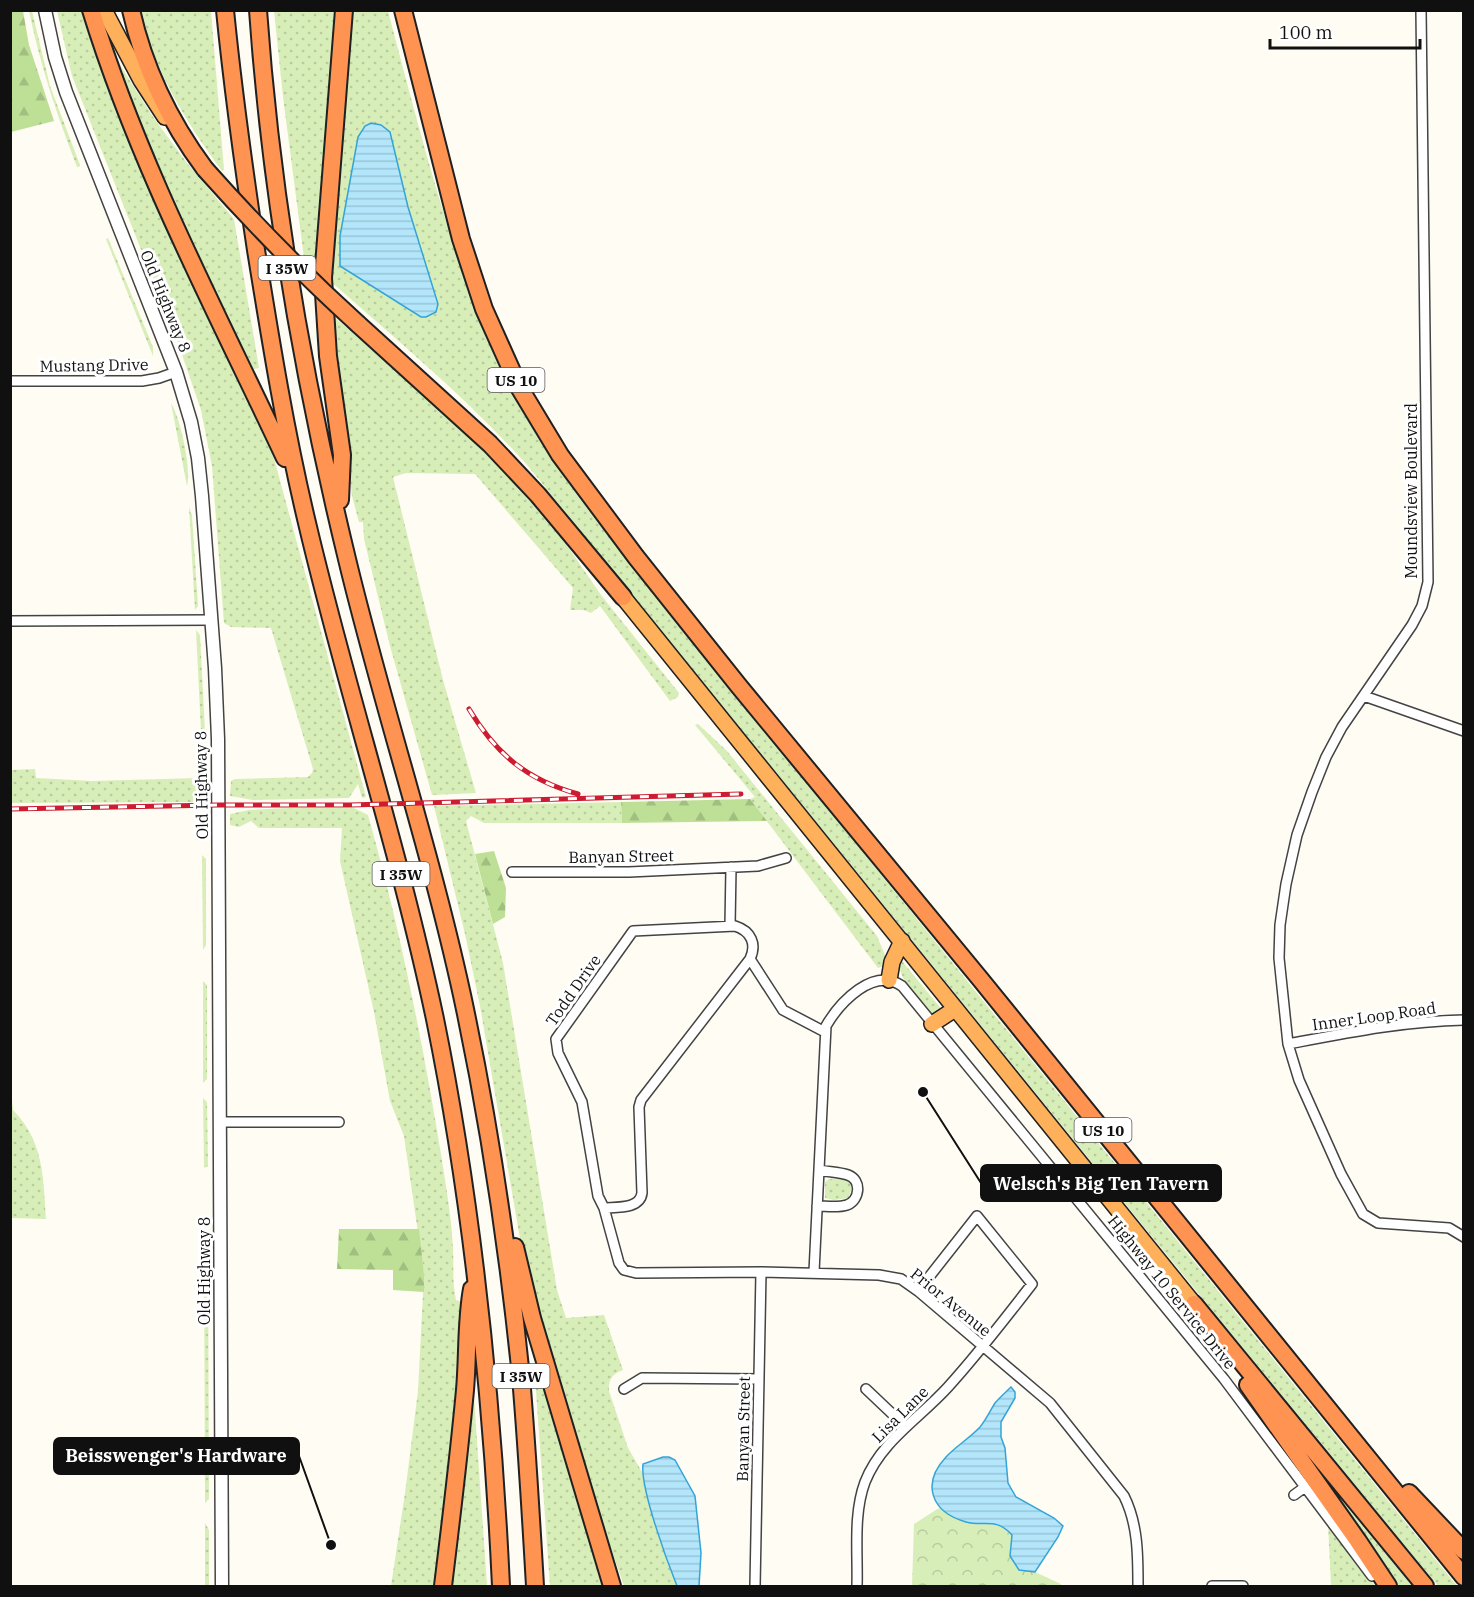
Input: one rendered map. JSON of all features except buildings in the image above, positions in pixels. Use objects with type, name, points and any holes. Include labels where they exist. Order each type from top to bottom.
[{"type":"highway","points":[[91,10],[106,62],[136,139],[298,484]]},
{"type":"highway","points":[[104,10],[141,80],[176,133],[200,163]]},
{"type":"highway","name":"US 10","points":[[131,10],[153,79],[180,134],[200,163],[280,251],[490,444],[538,495],[728,726],[1425,1587]]},
{"type":"highway","name":"I 35W","points":[[225,10],[237,120],[270,339],[298,484],[319,572],[395,848],[423,963],[456,1131],[490,1403],[501,1587]]},
{"type":"highway","name":"I 35W","points":[[258,10],[269,136],[286,260],[315,418],[361,615],[439,896],[464,1008],[491,1150],[504,1235],[521,1379],[535,1587]]},
{"type":"highway","points":[[338,522],[342,455],[328,356],[323,278],[344,10]]},
{"type":"highway","name":"US 10","points":[[403,14],[461,239],[484,309],[519,387],[560,455],[636,557],[738,685],[981,980],[1464,1577]]},
{"type":"highway","points":[[889,980],[900,938]]},
{"type":"highway","points":[[932,1024],[955,1009]]},
{"type":"highway","points":[[491,1150],[532,1318],[612,1587]]},
{"type":"highway","points":[[443,1587],[467,1361],[467,1316],[475,1270]]},
{"type":"highway","points":[[1194,1304],[1388,1587]]},
{"type":"highway","points":[[1338,1420],[1464,1551]]},
{"type":"street","name":"Old Highway 8","points":[[45,10],[55,57],[76,120],[176,372],[191,422],[198,458],[212,620],[218,740],[222,1587]]},
{"type":"street","name":"Moundsview Boulevard","points":[[1421,10],[1428,582],[1422,606],[1412,625],[1342,727],[1326,757],[1297,836],[1280,925],[1279,958],[1288,1044],[1299,1080],[1341,1174],[1363,1214],[1378,1222],[1449,1228],[1464,1237]]},
{"type":"street","name":"Mustang Drive","points":[[10,381],[142,381],[176,372]]},
{"type":"street","points":[[10,621],[212,620]]},
{"type":"street","points":[[1364,696],[1464,730]]},
{"type":"street","name":"Banyan Street","points":[[512,872],[629,872],[758,866],[786,858]]},
{"type":"street","points":[[604,1208],[635,1204],[640,1201],[642,1193],[640,1100],[750,959],[754,945],[752,938],[742,928],[730,926],[731,867]]},
{"type":"street","name":"Todd Drive","points":[[730,926],[633,931],[556,1039],[558,1053],[582,1102],[598,1196],[604,1208],[619,1263],[624,1270],[630,1273],[814,1272]]},
{"type":"street","points":[[750,959],[783,1010],[825,1032]]},
{"type":"street","points":[[814,1272],[826,1026],[839,1007],[870,982],[878,980],[889,980],[902,986],[932,1024]]},
{"type":"street","name":"Inner Loop Road","points":[[1288,1044],[1357,1031],[1436,1021],[1464,1020]]},
{"type":"street","name":"Highway 10 Service Drive","points":[[932,1024],[1217,1370],[1380,1587]]},
{"type":"street","points":[[220,1122],[339,1122]]},
{"type":"street","points":[[817,1206],[848,1204],[856,1198],[858,1192],[854,1179],[848,1175],[819,1170]]},
{"type":"street","name":"Lisa Lane","points":[[857,1587],[859,1515],[865,1484],[880,1456],[905,1426],[946,1390],[1032,1284],[976,1216],[918,1291]]},
{"type":"street","name":"Banyan Street","points":[[755,1587],[761,1272]]},
{"type":"street","name":"Prior Avenue","points":[[814,1272],[892,1276],[901,1279],[1050,1403],[1124,1496],[1135,1528],[1138,1587]]},
{"type":"street","points":[[624,1389],[642,1378],[759,1379]]},
{"type":"street","points":[[866,1389],[905,1426]]},
{"type":"street","points":[[1294,1496],[1305,1487]]},
{"type":"street","points":[[1212,1587],[1243,1587]]},
{"type":"green space","points":[[11,10],[23,11],[29,45],[54,121],[11,132]]},
{"type":"green space","points":[[29,11],[32,11],[50,86],[79,167],[77,167],[50,90]]},
{"type":"green space","points":[[57,11],[84,11],[248,390],[272,451],[366,797],[362,798],[358,784],[349,798],[253,800],[230,796],[231,781],[235,779],[308,777],[313,769],[271,628],[231,627],[224,623],[212,466],[201,410],[177,340],[72,76]]},
{"type":"green space","points":[[140,11],[211,11],[224,170],[222,171],[208,152],[173,95],[154,55]]},
{"type":"green space","points":[[274,11],[339,11],[319,273],[304,258]]},
{"type":"green space","points":[[348,11],[388,11],[439,198],[480,320],[505,379],[559,469],[666,609],[1457,1586],[1438,1586],[528,466],[456,393],[329,280]],"holes":[[[390,132],[408,207],[421,317],[340,266],[340,236],[358,137]]]},
{"type":"green space","points":[[105,34],[122,68],[153,117],[187,163],[234,219],[259,368],[250,370],[161,184]]},
{"type":"green space","points":[[108,238],[153,347],[153,356],[106,239]]},
{"type":"green space","points":[[332,315],[491,455],[564,541],[601,595],[679,693],[678,697],[670,701],[600,606],[591,613],[584,610],[570,610],[573,588],[475,474],[406,473],[393,477],[443,680],[476,793],[432,795],[390,646],[364,539],[363,522],[359,522],[352,496]]},
{"type":"green space","points":[[171,403],[184,444],[188,468],[187,486]]},
{"type":"green space","points":[[189,507],[192,515],[198,606],[195,610]]},
{"type":"green space","points":[[196,630],[200,635],[205,732],[203,735],[201,731]]},
{"type":"green space","points":[[698,724],[727,751],[877,936],[885,955],[884,966],[878,968],[750,799],[755,797],[695,725]]},
{"type":"green space","points":[[35,769],[36,778],[92,781],[198,778],[199,802],[11,803],[11,770]]},
{"type":"green space","points":[[750,799],[767,821],[622,823],[621,802]]},
{"type":"green space","points":[[621,802],[622,823],[484,823],[471,816],[466,821],[503,963],[557,1290],[566,1318],[604,1315],[623,1370],[612,1378],[609,1391],[628,1448],[642,1472],[677,1586],[624,1586],[576,1447],[524,1262],[480,1006],[434,806]]},
{"type":"green space","points":[[354,808],[368,815],[402,948],[420,1038],[448,1202],[455,1294],[456,1300],[462,1302],[463,1342],[438,1586],[391,1586],[418,1391],[424,1274],[404,1136],[390,1101],[374,1012],[340,861],[342,828],[259,828],[251,821],[239,827],[230,825],[230,814],[249,810]]},
{"type":"green space","points":[[494,851],[506,888],[505,917],[493,924],[475,854]]},
{"type":"green space","points":[[202,855],[206,859],[206,945],[203,950]]},
{"type":"green space","points":[[902,961],[943,1011],[931,1014],[920,1005],[902,975],[899,963]]},
{"type":"green space","points":[[203,981],[207,985],[207,1079],[203,1083]]},
{"type":"green space","points":[[203,1098],[207,1102],[208,1166],[204,1168]]},
{"type":"green space","points":[[10,1101],[12,1101],[13,1110],[31,1134],[40,1160],[46,1219],[11,1218]]},
{"type":"green space","points":[[829,1179],[848,1181],[851,1192],[848,1198],[834,1200],[825,1198],[825,1182]]},
{"type":"green space","points":[[339,1229],[419,1229],[424,1292],[393,1290],[393,1270],[337,1269]]},
{"type":"green space","points":[[204,1243],[208,1248],[209,1499],[205,1503]]},
{"type":"green space","points":[[545,1376],[605,1586],[550,1586],[535,1377]]},
{"type":"green space","points":[[469,1397],[474,1397],[487,1586],[449,1586]]},
{"type":"green space","points":[[1339,1497],[1412,1586],[1395,1586],[1335,1500]]},
{"type":"green space","points":[[939,1508],[963,1521],[1000,1526],[1012,1535],[1010,1556],[1019,1570],[1035,1572],[1061,1586],[912,1586],[914,1524]]},
{"type":"green space","points":[[205,1523],[209,1530],[209,1586],[205,1586]]},
{"type":"green space","points":[[1328,1523],[1375,1586],[1331,1586]]},
{"type":"water","points":[[371,123],[381,125],[390,132],[408,207],[438,304],[436,312],[426,317],[421,317],[340,266],[340,236],[358,137],[365,126]]},
{"type":"water","points":[[1011,1387],[1015,1392],[1015,1398],[1001,1422],[1008,1483],[1016,1497],[1054,1518],[1063,1526],[1035,1572],[1019,1570],[1010,1556],[1012,1535],[1006,1529],[995,1524],[966,1522],[954,1517],[938,1504],[932,1487],[938,1467],[954,1449],[980,1427],[995,1403]]},
{"type":"water","points":[[663,1457],[675,1460],[695,1496],[701,1553],[699,1586],[677,1586],[650,1507],[643,1464]]},
{"type":"railway","points":[[469,709],[490,739],[515,763],[543,781],[578,794]]},
{"type":"railway","points":[[10,809],[350,805],[741,794]]},
{"type":"place","name":"Welsch's Big Ten Tavern","points":[[923,1092]]},
{"type":"place","name":"Beisswenger's Hardware","points":[[331,1545]]}]
